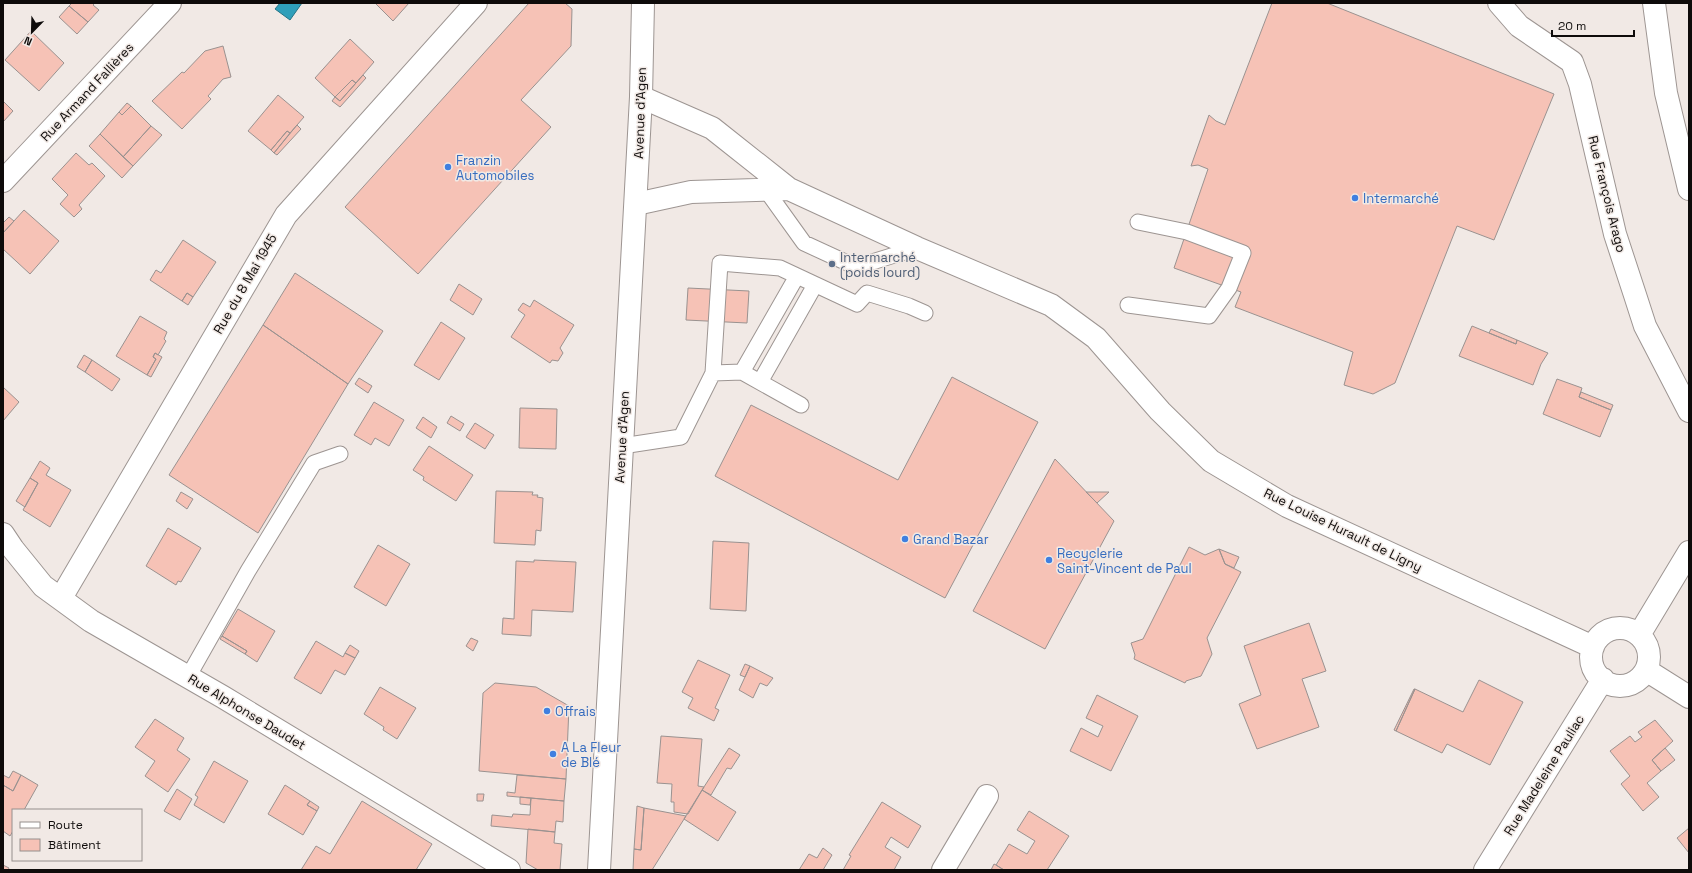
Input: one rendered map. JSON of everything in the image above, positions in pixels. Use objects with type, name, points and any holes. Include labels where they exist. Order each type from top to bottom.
[{"type":"street","name":"Rue Armand Fallières","points":[[3,181],[170,3]]},
{"type":"street","name":"Rue du 8 Mai 1945","points":[[61,598],[286,215],[476,3]]},
{"type":"street","name":"Avenue d'Agen","points":[[599,870],[636,204],[641,97],[643,3]]},
{"type":"street","name":"Rue François Arago","points":[[1499,3],[1519,26],[1572,62],[1580,84],[1616,234],[1635,295],[1646,326],[1689,411]]},
{"type":"street","points":[[1654,3],[1666,93],[1689,189]]},
{"type":"street","name":"Rue Louise Hurault de Ligny","points":[[641,97],[712,128],[789,189],[917,248],[1051,305],[1096,338],[1160,411],[1211,461],[1280,502],[1593,647]]},
{"type":"street","name":"Rue Louise Hurault de Ligny","points":[[636,204],[691,192],[789,189]]},
{"type":"street","name":"Rue Alphonse Daudet","points":[[3,534],[13,549],[43,586],[91,621],[188,677],[509,870]]},
{"type":"street","points":[[1639,635],[1689,552]]},
{"type":"street","points":[[1613,628],[1631,630],[1639,635],[1645,642],[1648,651],[1649,660],[1646,670],[1641,676],[1627,685],[1610,684],[1603,680],[1596,673],[1592,665],[1591,656],[1597,639],[1604,632],[1613,628]]},
{"type":"street","points":[[1646,670],[1689,697]]},
{"type":"street","name":"Rue Madeleine Pauliac","points":[[1485,870],[1603,680]]},
{"type":"street","points":[[943,870],[987,796]]},
{"type":"lane","points":[[766,190],[804,243],[856,267],[917,248]]},
{"type":"lane","points":[[1128,305],[1209,316],[1229,288],[1243,253],[1187,232],[1138,222]]},
{"type":"lane","points":[[622,446],[680,437],[713,373],[720,263],[780,268],[857,304],[867,293],[909,306],[925,313]]},
{"type":"lane","points":[[742,372],[797,276]]},
{"type":"lane","points":[[760,382],[815,284]]},
{"type":"lane","points":[[713,373],[742,372],[801,405]]},
{"type":"lane","points":[[188,677],[248,571],[314,463],[340,454]]},
{"type":"water","points":[[280,3],[302,3],[290,20],[275,9]]},
{"type":"building","points":[[72,3],[95,3],[93,5],[99,10],[88,22],[69,6]]},
{"type":"building","points":[[375,3],[409,3],[393,21]]},
{"type":"building","name":"Franzin Automobiles","points":[[529,3],[565,3],[572,9],[571,46],[521,100],[551,127],[418,274],[345,207]]},
{"type":"building","name":"Intermarché","points":[[1272,3],[1327,3],[1554,94],[1494,240],[1457,226],[1395,383],[1373,394],[1344,385],[1353,352],[1235,307],[1241,292],[1174,268],[1208,169],[1198,165],[1191,166],[1209,115],[1216,121],[1225,125]]},
{"type":"building","points":[[69,6],[88,22],[77,34],[59,17]]},
{"type":"building","points":[[31,31],[64,63],[39,91],[5,60]]},
{"type":"building","points":[[350,39],[374,62],[356,83],[352,80],[335,97],[315,78]]},
{"type":"building","points":[[223,46],[231,77],[223,79],[208,96],[211,99],[182,129],[152,101],[182,72],[184,73],[205,51]]},
{"type":"building","points":[[363,75],[366,78],[340,107],[332,101],[335,97],[340,101]]},
{"type":"building","points":[[352,80],[356,83],[340,101],[335,97]]},
{"type":"building","points":[[278,95],[304,117],[290,133],[287,131],[271,150],[248,131]]},
{"type":"building","points":[[3,101],[13,111],[3,122]]},
{"type":"building","points":[[127,103],[131,106],[122,115],[119,112]]},
{"type":"building","points":[[131,106],[151,126],[123,157],[100,134],[119,112],[122,115]]},
{"type":"building","points":[[297,125],[301,129],[277,155],[274,153]]},
{"type":"building","points":[[151,126],[162,135],[133,166],[123,157]]},
{"type":"building","points":[[287,131],[290,133],[274,153],[271,150]]},
{"type":"building","points":[[100,134],[133,166],[122,178],[89,146]]},
{"type":"building","points":[[76,153],[89,165],[92,163],[105,176],[79,205],[82,209],[74,217],[60,204],[68,195],[52,179]]},
{"type":"building","points":[[24,210],[59,241],[30,274],[3,249],[3,233]]},
{"type":"building","points":[[9,217],[14,221],[3,233],[3,223]]},
{"type":"building","points":[[183,240],[216,262],[193,297],[187,293],[182,301],[150,280],[156,270],[161,273]]},
{"type":"building","points":[[295,273],[383,331],[348,384],[263,325]]},
{"type":"building","points":[[459,284],[482,299],[473,315],[450,300]]},
{"type":"building","points":[[688,288],[749,291],[747,323],[686,320]]},
{"type":"building","points":[[187,293],[193,297],[188,305],[182,301]]},
{"type":"building","points":[[534,300],[574,325],[560,348],[563,353],[558,361],[552,360],[550,363],[511,337],[525,315],[518,310],[523,303],[530,307]]},
{"type":"building","points":[[140,316],[167,332],[164,339],[166,341],[158,355],[155,353],[153,357],[156,359],[147,375],[116,356]]},
{"type":"building","points":[[441,322],[465,338],[439,380],[414,365]]},
{"type":"building","points":[[263,325],[348,384],[258,533],[169,475]]},
{"type":"building","points":[[1472,326],[1516,344],[1517,340],[1548,353],[1541,364],[1533,385],[1459,356]]},
{"type":"building","points":[[1491,329],[1517,340],[1516,344],[1489,333]]},
{"type":"building","points":[[155,353],[162,357],[151,377],[147,375],[156,359],[153,357]]},
{"type":"building","points":[[84,355],[92,360],[85,372],[77,367]]},
{"type":"building","points":[[92,360],[120,379],[112,391],[85,372]]},
{"type":"building","name":"Grand Bazar","points":[[952,377],[1038,422],[945,598],[715,476],[751,405],[898,480]]},
{"type":"building","points":[[359,378],[372,386],[368,393],[355,384]]},
{"type":"building","points":[[1557,379],[1582,388],[1579,397],[1611,410],[1600,437],[1543,414]]},
{"type":"building","points":[[3,387],[19,402],[3,421]]},
{"type":"building","points":[[1581,392],[1613,405],[1611,410],[1579,397]]},
{"type":"building","points":[[374,402],[404,420],[389,446],[375,438],[371,445],[354,435]]},
{"type":"building","points":[[520,408],[557,409],[556,449],[519,448]]},
{"type":"building","points":[[451,416],[464,424],[460,431],[447,423]]},
{"type":"building","points":[[423,417],[437,427],[431,438],[416,428]]},
{"type":"building","points":[[475,423],[494,435],[485,449],[466,437]]},
{"type":"building","points":[[429,446],[473,475],[456,501],[423,480],[424,477],[413,470]]},
{"type":"building","points":[[1055,459],[1114,521],[1045,649],[973,611]]},
{"type":"building","points":[[40,461],[50,468],[46,475],[71,490],[50,527],[23,510],[38,483],[30,478]]},
{"type":"building","points":[[30,478],[38,483],[25,507],[16,501]]},
{"type":"building","points":[[496,491],[533,492],[532,495],[538,495],[537,497],[543,498],[541,531],[536,530],[535,545],[494,543]]},
{"type":"building","points":[[181,492],[193,499],[187,509],[176,501]]},
{"type":"building","points":[[1086,492],[1109,492],[1097,503]]},
{"type":"building","points":[[168,528],[201,548],[181,582],[178,581],[176,585],[146,566]]},
{"type":"building","points":[[713,541],[749,543],[746,611],[710,609]]},
{"type":"building","points":[[378,545],[410,564],[386,606],[354,587]]},
{"type":"building","points":[[1189,547],[1205,555],[1219,549],[1225,564],[1241,572],[1207,638],[1212,654],[1201,676],[1186,681],[1185,683],[1134,659],[1135,655],[1131,643],[1143,639]]},
{"type":"building","points":[[1219,549],[1239,557],[1234,568],[1225,564]]},
{"type":"building","points":[[534,560],[576,562],[573,612],[532,610],[531,636],[502,634],[503,618],[514,619],[516,561],[534,562]]},
{"type":"building","points":[[238,609],[275,631],[257,662],[245,654],[247,651],[222,636]]},
{"type":"building","points":[[1309,623],[1326,671],[1302,679],[1319,727],[1257,749],[1239,704],[1261,695],[1244,646]]},
{"type":"building","points":[[222,636],[247,651],[245,654],[220,639]]},
{"type":"building","points":[[471,638],[478,641],[473,651],[466,646]]},
{"type":"building","points":[[316,641],[343,657],[345,653],[355,658],[345,675],[335,670],[321,694],[294,678]]},
{"type":"building","points":[[350,645],[359,651],[355,658],[345,653]]},
{"type":"building","points":[[698,660],[730,675],[715,708],[719,710],[714,721],[688,708],[693,698],[682,692]]},
{"type":"building","points":[[745,664],[750,666],[745,677],[740,675]]},
{"type":"building","points":[[750,666],[773,678],[767,686],[760,683],[753,698],[739,690]]},
{"type":"building","points":[[1479,680],[1523,702],[1490,765],[1447,744],[1442,753],[1396,731],[1415,689],[1463,712]]},
{"type":"building","points":[[495,683],[536,687],[569,706],[566,779],[479,771],[483,693]]},
{"type":"building","points":[[380,687],[416,708],[397,739],[383,730],[384,727],[364,714]]},
{"type":"building","points":[[1415,689],[1396,731],[1394,730]]},
{"type":"building","points":[[1097,695],[1138,716],[1111,771],[1070,751],[1081,728],[1098,737],[1103,726],[1086,718]]},
{"type":"building","points":[[155,719],[184,738],[177,750],[190,759],[168,792],[145,776],[155,761],[135,747]]},
{"type":"building","points":[[1655,720],[1673,741],[1652,760],[1661,771],[1647,783],[1659,797],[1643,811],[1621,784],[1630,776],[1610,751],[1630,736],[1635,742],[1642,737],[1638,732]]},
{"type":"building","points":[[661,736],[702,739],[698,786],[704,787],[688,814],[674,812],[674,802],[671,802],[672,784],[657,783]]},
{"type":"building","points":[[729,748],[740,755],[731,769],[727,768],[711,795],[702,790]]},
{"type":"building","points":[[1665,748],[1675,760],[1661,771],[1652,760]]},
{"type":"building","points":[[214,761],[248,781],[224,823],[194,805],[198,797],[195,795]]},
{"type":"building","points":[[13,771],[21,775],[13,791],[3,785],[3,775],[9,778]]},
{"type":"building","points":[[21,775],[38,785],[25,809],[12,809],[12,833],[10,836],[3,831],[3,785],[13,791]]},
{"type":"building","points":[[517,775],[566,779],[564,801],[507,796],[507,792],[515,793]]},
{"type":"building","points":[[285,785],[310,801],[307,805],[317,811],[303,835],[268,814]]},
{"type":"building","points":[[177,789],[192,799],[180,820],[164,811]]},
{"type":"building","points":[[702,790],[736,812],[718,841],[684,819]]},
{"type":"building","points":[[477,794],[484,794],[483,801],[477,801]]},
{"type":"building","points":[[520,797],[531,798],[530,805],[520,804]]},
{"type":"building","points":[[531,798],[564,801],[563,822],[556,821],[555,832],[491,826],[492,815],[512,817],[513,814],[530,815]]},
{"type":"building","points":[[310,801],[319,807],[317,811],[307,805]]},
{"type":"building","points":[[362,801],[432,844],[416,870],[301,870],[316,846],[330,854]]},
{"type":"building","points":[[882,802],[921,826],[908,848],[891,837],[885,847],[901,857],[894,870],[843,870],[851,856],[849,855]]},
{"type":"building","points":[[637,806],[644,808],[641,850],[634,849]]},
{"type":"building","points":[[644,808],[686,816],[652,870],[633,870],[634,849],[641,850]]},
{"type":"building","points":[[1029,811],[1069,836],[1047,870],[1004,870],[996,865],[1009,844],[1027,854],[1035,841],[1017,830]]},
{"type":"building","points":[[1689,828],[1689,853],[1677,838]]},
{"type":"building","points":[[528,829],[555,832],[554,843],[562,844],[560,870],[538,870],[526,863]]},
{"type":"building","points":[[823,848],[832,855],[823,870],[799,870],[809,854],[817,858]]},
{"type":"building","points":[[994,864],[996,865],[1004,870],[991,870]]},
{"type":"building","points":[[3,865],[9,868],[8,870],[3,870]]},
{"type":"place","name":"Franzin Automobiles","points":[[448,167]]},
{"type":"place","name":"Intermarché","points":[[1355,198]]},
{"type":"place","name":"Intermarché (poids lourd)","points":[[832,264]]},
{"type":"place","name":"Grand Bazar","points":[[905,539]]},
{"type":"place","name":"Recyclerie Saint-Vincent de Paul","points":[[1049,560]]},
{"type":"place","name":"Offrais","points":[[547,711]]},
{"type":"place","name":"A La Fleur de Blé","points":[[553,754]]}]
